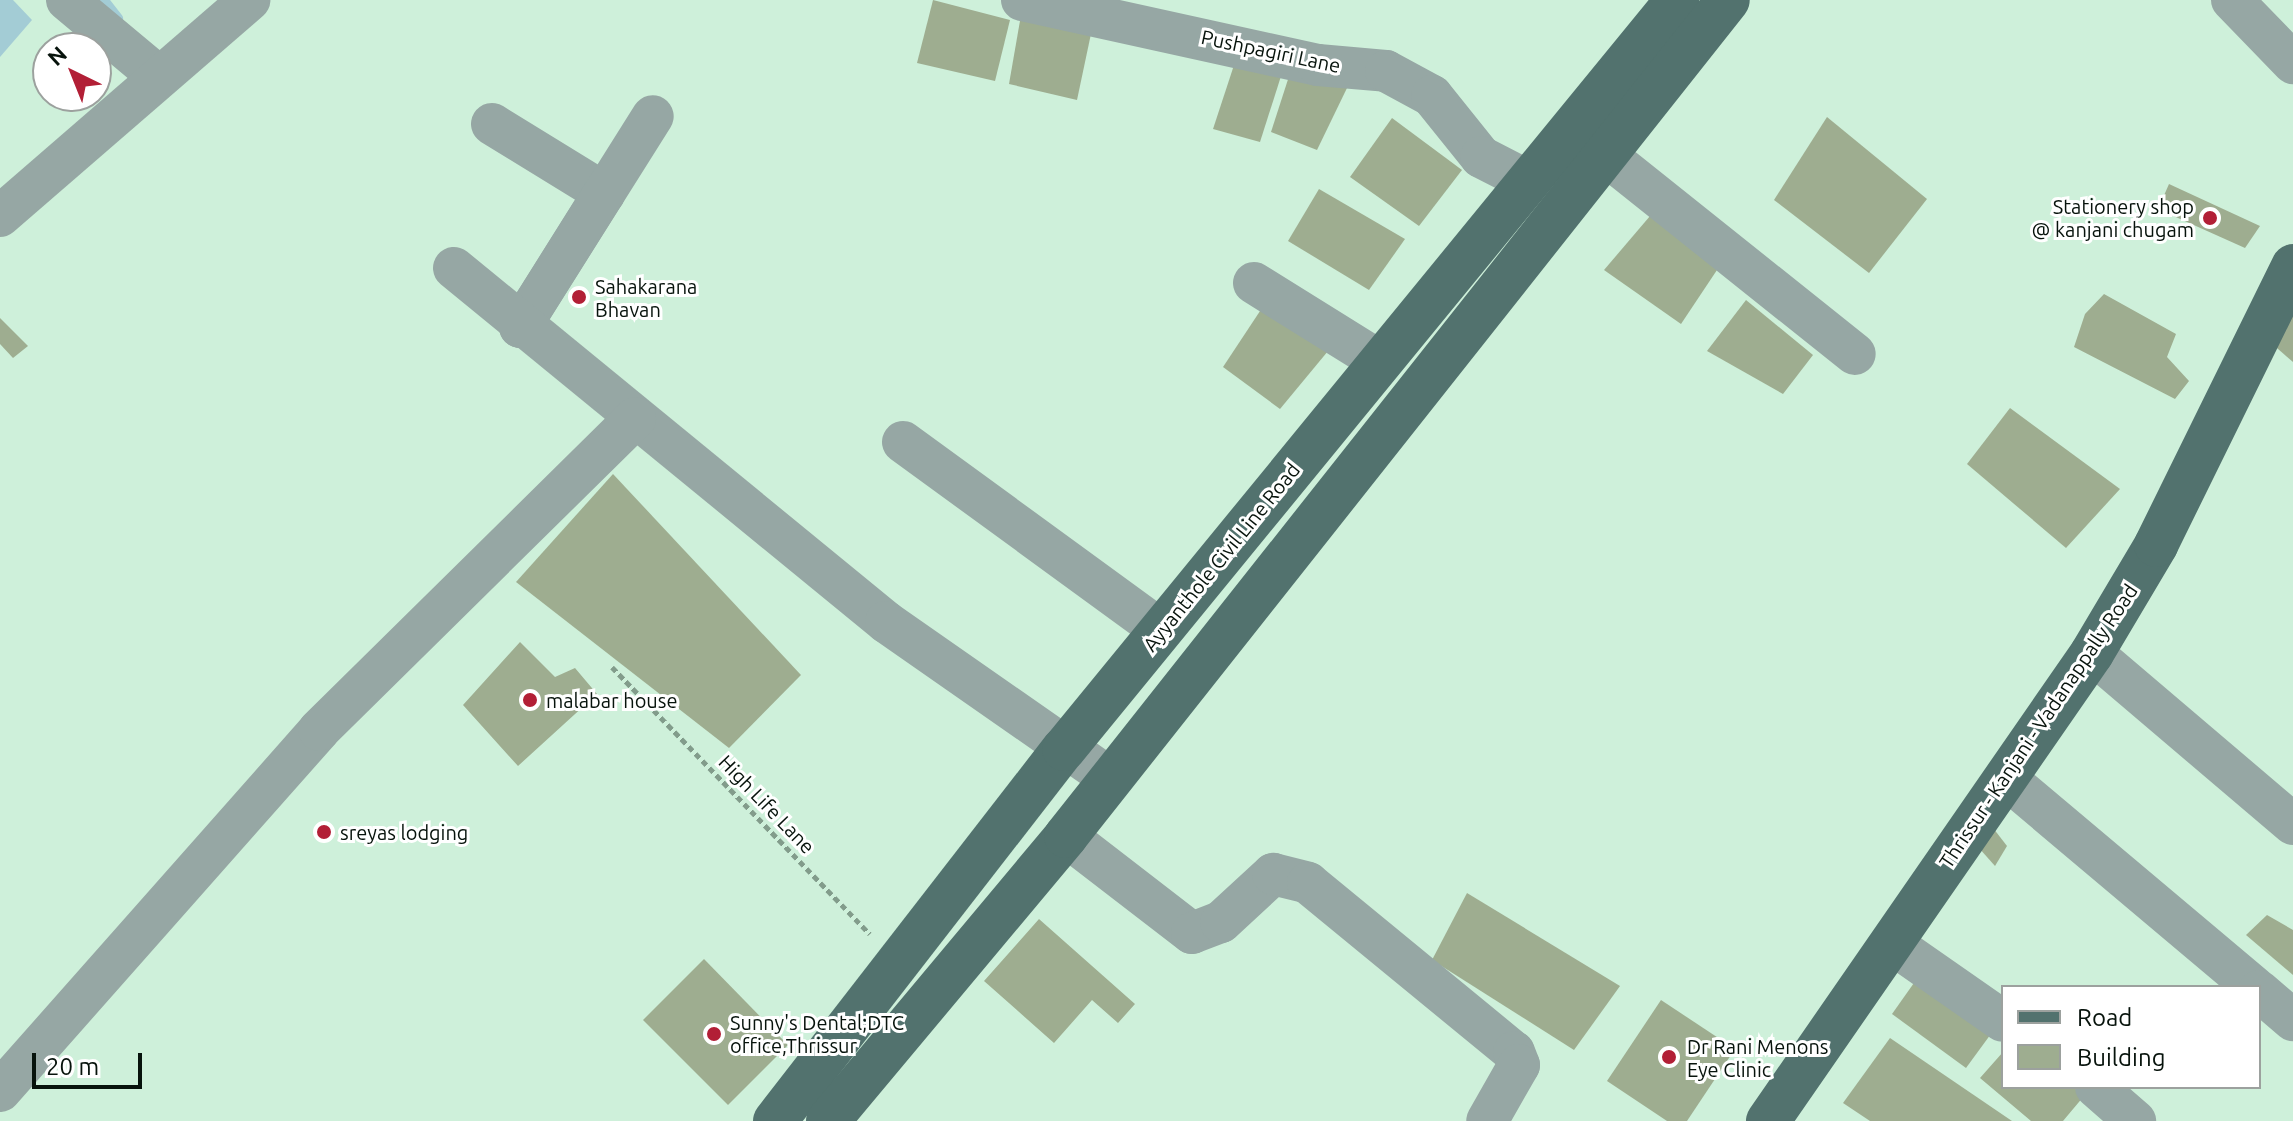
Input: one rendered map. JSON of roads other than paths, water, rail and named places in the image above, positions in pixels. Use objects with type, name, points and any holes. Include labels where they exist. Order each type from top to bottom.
[{"type":"main road","name":"Ayyanthole Civil Line Road","points":[[828,1121],[915,978],[1064,749],[1677,0]]},
{"type":"main road","name":"Ayyanthole Civil Line Road","points":[[775,1121],[915,978],[1066,836],[1432,368],[1728,0]]},
{"type":"main road","name":"Thrissur - Kanjani - Vadanappally Road","points":[[1768,1121],[2008,780],[2092,653],[2156,545],[2293,266]]},
{"type":"main road","points":[[1390,350],[1432,368]]},
{"type":"street","points":[[67,0],[159,77]]},
{"type":"street","points":[[0,216],[249,0]]},
{"type":"street","name":"Pushpagiri Lane","points":[[1022,0],[1318,65],[1386,71],[1432,96],[1481,157],[1528,181]]},
{"type":"street","points":[[2232,0],[2293,63]]},
{"type":"street","points":[[520,327],[653,116]]},
{"type":"street","points":[[492,124],[604,193],[520,327]]},
{"type":"street","points":[[1603,153],[1855,354]]},
{"type":"street","points":[[454,268],[520,327],[886,622],[1111,779]]},
{"type":"street","points":[[1254,283],[1390,350]]},
{"type":"street","points":[[0,1091],[319,730],[635,418]]},
{"type":"street","points":[[903,442],[1161,630]]},
{"type":"street","points":[[2092,653],[2293,824]]},
{"type":"street","points":[[2008,780],[2252,985]]},
{"type":"street","points":[[1066,836],[1192,933],[1221,922],[1273,874],[1308,883],[1514,1052],[1519,1065],[1487,1121]]},
{"type":"street","points":[[1891,943],[2001,1020]]},
{"type":"street","points":[[2261,993],[2293,1020]]},
{"type":"street","points":[[2098,1089],[2135,1121]]},
{"type":"water","points":[[0,0],[13,0],[32,20],[0,57]]},
{"type":"waterway","points":[[103,0],[117,18]]},
{"type":"place","name":"Stationery shop @ kanjani chugam","points":[[2210,218]]},
{"type":"place","name":"Sahakarana Bhavan","points":[[579,297]]},
{"type":"place","name":"malabar house","points":[[530,700]]},
{"type":"place","name":"sreyas lodging","points":[[324,832]]},
{"type":"place","name":"Sunny's Dental;DTC office,Thrissur","points":[[714,1034]]},
{"type":"place","name":"Dr Rani Menons Eye Clinic","points":[[1669,1057]]}]
